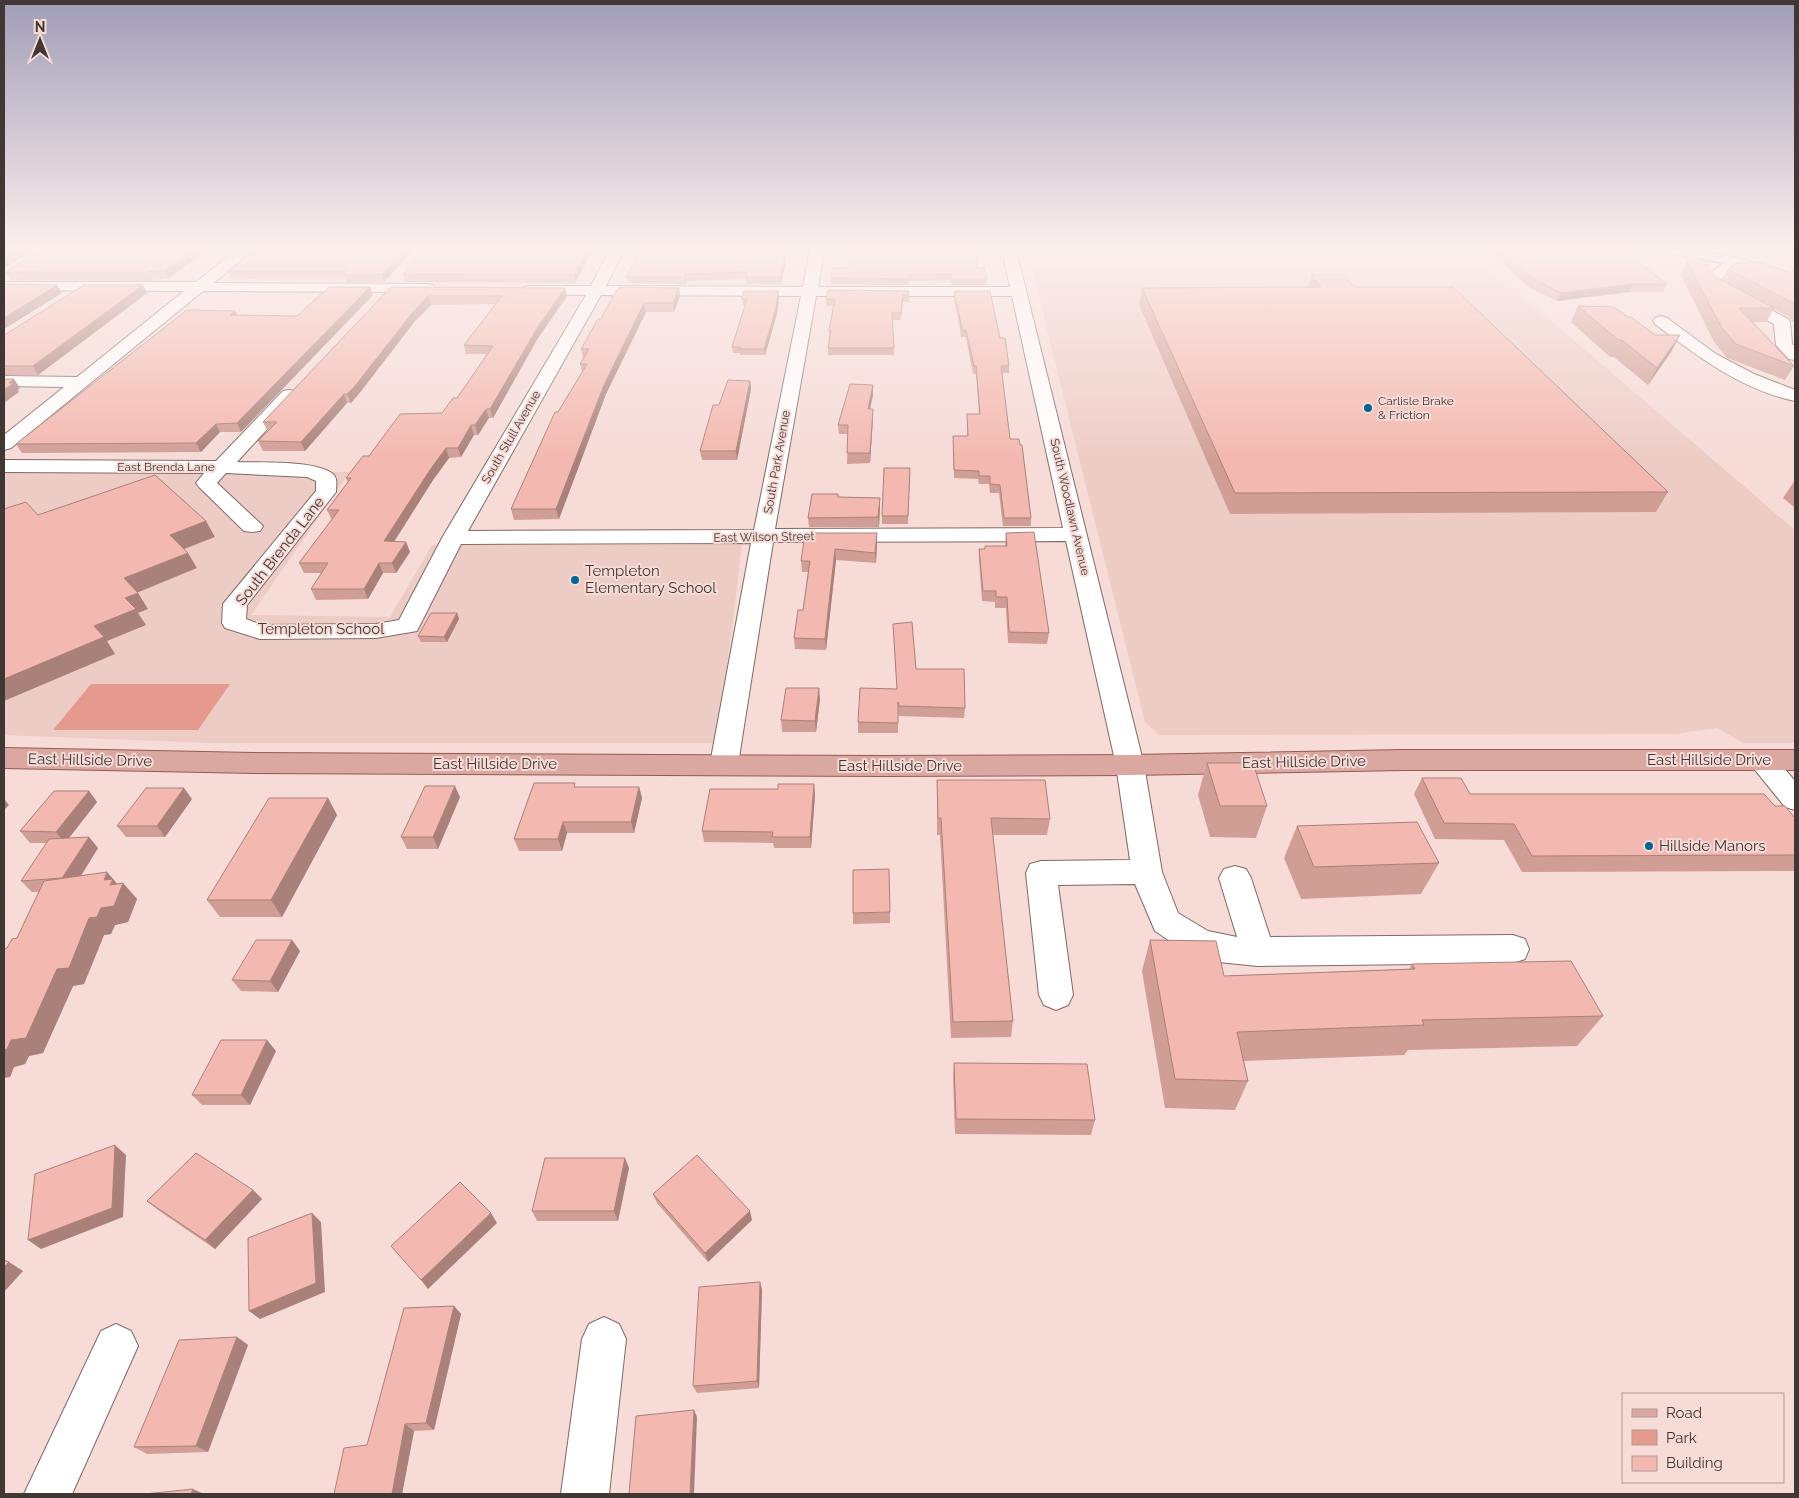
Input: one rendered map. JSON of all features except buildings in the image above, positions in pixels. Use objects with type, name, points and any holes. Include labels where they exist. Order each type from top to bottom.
[{"type":"main road","name":"East Hillside Drive","points":[[4,758],[254,763],[883,766],[1130,765],[1403,760],[1795,760]]},
{"type":"street","points":[[4,444],[158,320]]},
{"type":"street","name":"South Stull Avenue","points":[[408,626],[453,538],[579,320]]},
{"type":"street","name":"South Park Avenue","points":[[724,764],[803,320]]},
{"type":"street","name":"South Woodlawn Avenue","points":[[1026,320],[1130,765],[1147,872],[1166,922],[1198,942],[1218,948],[1258,952],[1383,949],[1513,949]]},
{"type":"street","points":[[1778,320],[1782,322],[1784,345],[1795,355]]},
{"type":"street","points":[[1661,321],[1710,358],[1748,378],[1795,396]]},
{"type":"street","points":[[4,381],[82,382]]},
{"type":"street","points":[[252,526],[206,483],[298,387]]},
{"type":"street","name":"East Brenda Lane","points":[[4,466],[221,467],[311,471],[326,478]]},
{"type":"street","name":"South Brenda Lane","points":[[234,624],[235,604],[326,492],[326,478]]},
{"type":"street","name":"East Wilson Street","points":[[453,538],[1076,534]]},
{"type":"street","name":"Templeton School","points":[[234,624],[260,632],[376,631],[408,626]]},
{"type":"street","points":[[1760,760],[1795,800]]},
{"type":"street","points":[[1056,995],[1041,873],[1147,872]]},
{"type":"street","points":[[1235,878],[1258,952]]},
{"type":"street","points":[[585,1494],[604,1339]]},
{"type":"street","points":[[48,1494],[116,1346]]},
{"type":"shaded area","points":[[1044,320],[1550,320],[1795,530],[1795,743],[1743,743],[1717,728],[1676,734],[1159,735],[1145,722]]},
{"type":"shaded area","name":"Templeton Elementary School","points":[[350,472],[251,615],[390,617],[432,545],[742,545],[718,743],[210,743],[4,735],[4,473]]},
{"type":"green space","points":[[91,684],[230,684],[198,730],[53,730]]},
{"type":"place","name":"Carlisle Brake & Friction","points":[[1368,408]]},
{"type":"place","name":"Templeton Elementary School","points":[[575,580]]},
{"type":"place","name":"Hillside Manors","points":[[1649,846]]}]
